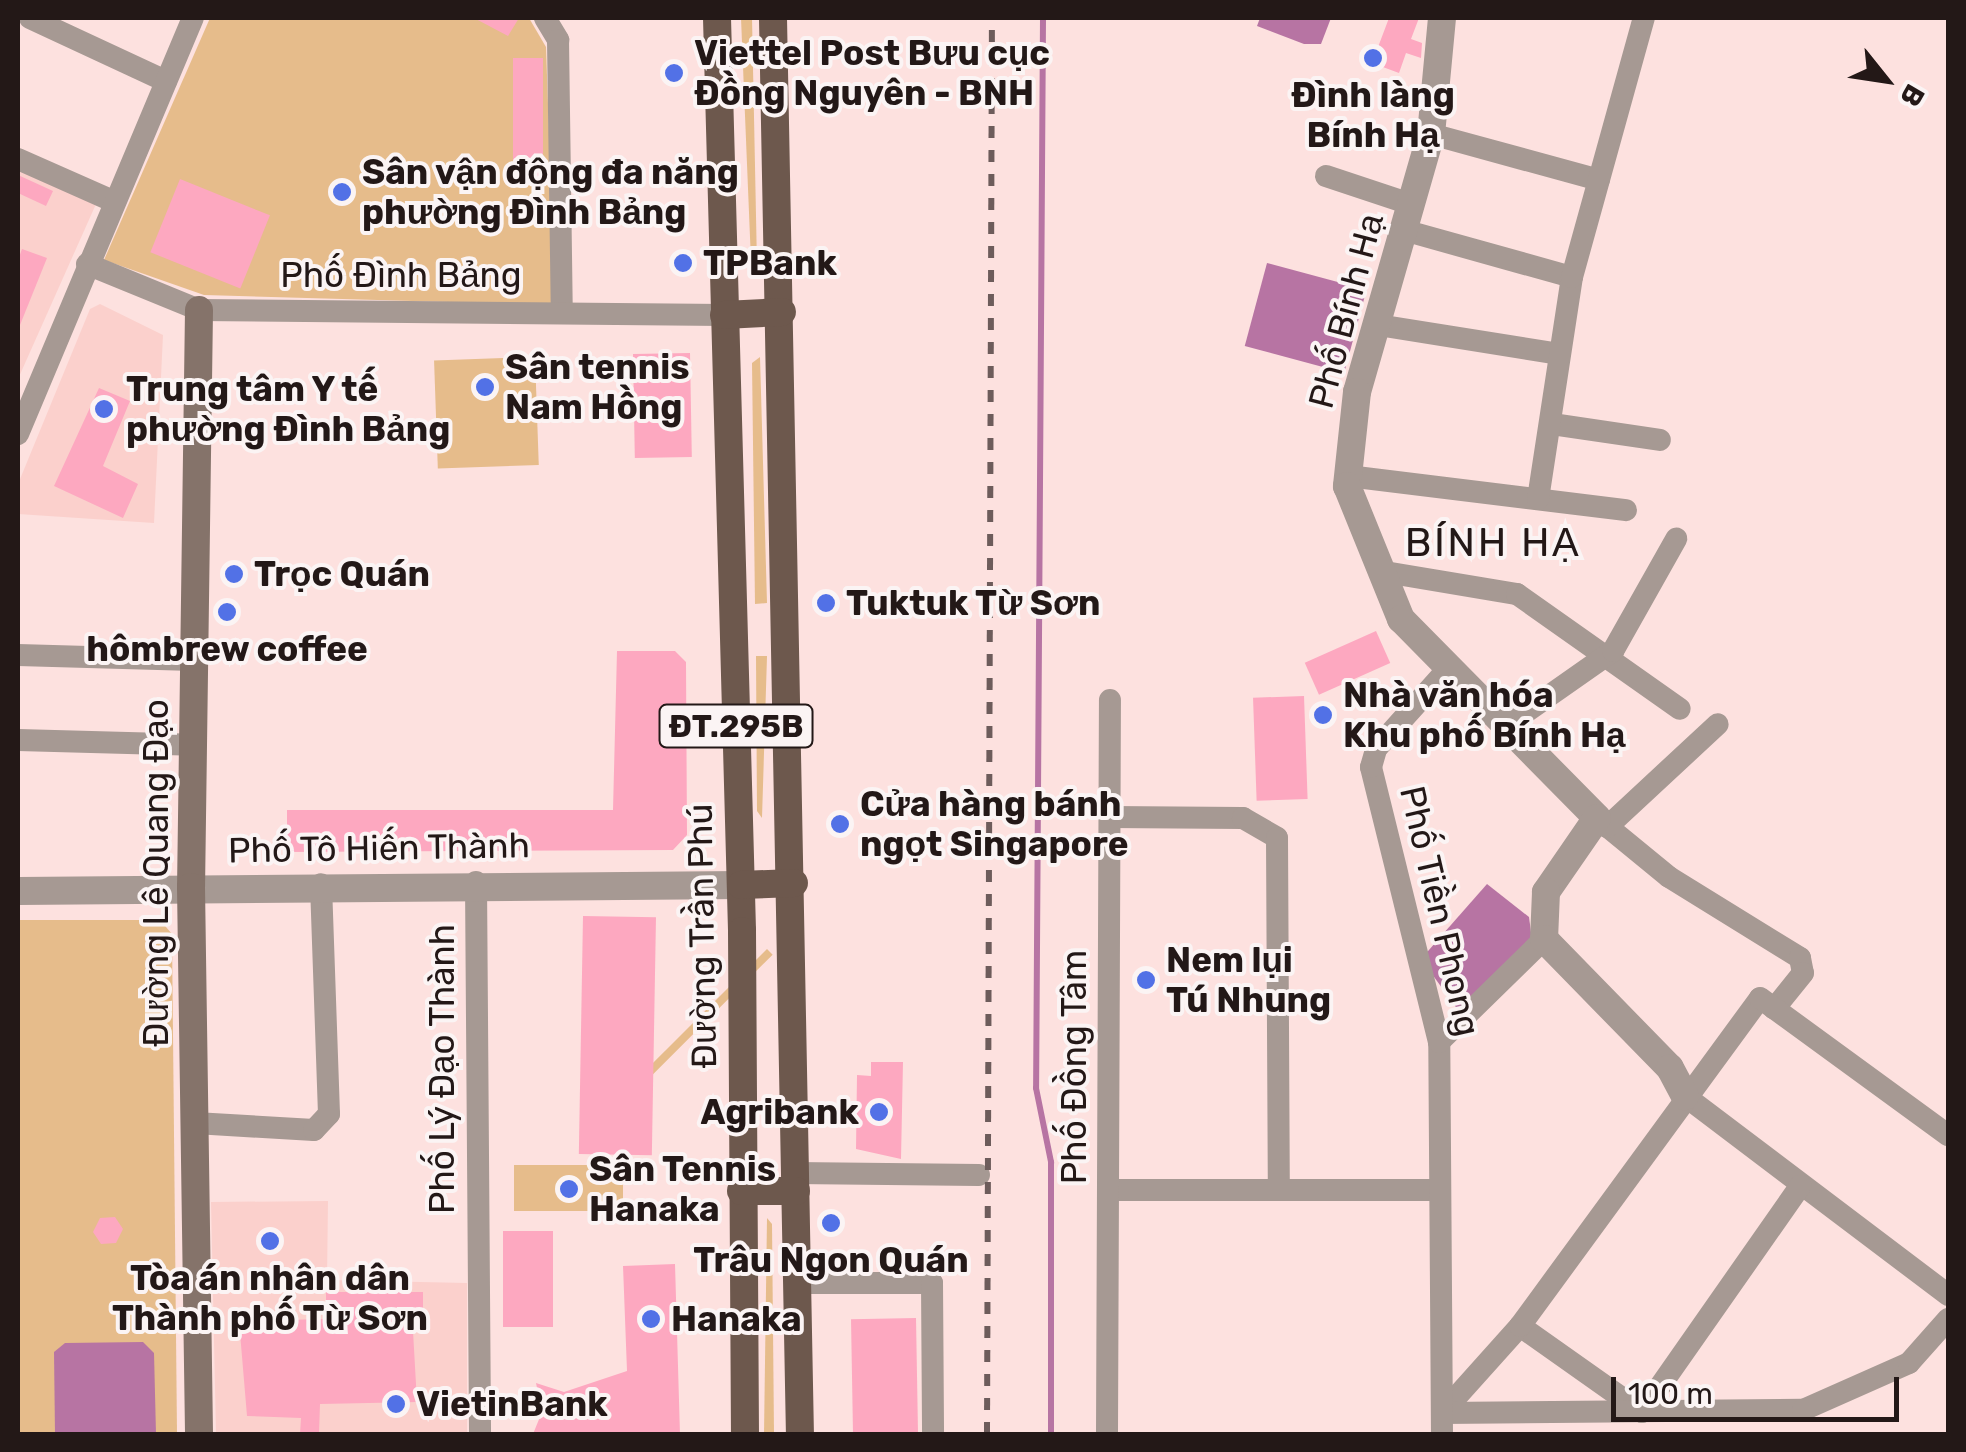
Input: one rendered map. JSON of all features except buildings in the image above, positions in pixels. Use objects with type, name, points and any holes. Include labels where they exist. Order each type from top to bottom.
[{"type":"main road","name":"Đường Trần Phú","points":[[717,18],[741,885],[745,1434]]},
{"type":"main road","name":"ĐT.295B","points":[[773,18],[794,883],[800,1434]]},
{"type":"main road","name":"Đường Lê Quang Đạo","points":[[199,310],[192,745],[199,1434]]},
{"type":"main road","points":[[724,315],[782,312]]},
{"type":"main road","points":[[741,885],[794,883]]},
{"type":"main road","points":[[741,1190],[796,1182]]},
{"type":"street","points":[[30,18],[166,81]]},
{"type":"street","points":[[18,434],[86,264],[193,18]]},
{"type":"street","points":[[545,18],[558,40],[562,311]]},
{"type":"street","name":"Phố Bính Hạ","points":[[1442,18],[1431,134],[1357,392],[1348,476],[1378,571],[1400,619],[1446,671],[1602,822]]},
{"type":"street","points":[[1538,499],[1572,276],[1644,18]]},
{"type":"street","points":[[1431,134],[1599,180]]},
{"type":"street","points":[[18,159],[114,201]]},
{"type":"street","points":[[1326,176],[1410,218],[1572,276]]},
{"type":"street","name":"Phố Đình Bảng","points":[[86,264],[199,310],[724,315]]},
{"type":"street","points":[[1378,324],[1559,354]]},
{"type":"street","points":[[1552,424],[1660,440]]},
{"type":"street","points":[[1348,476],[1626,510]]},
{"type":"street","points":[[1506,726],[1607,656],[1676,539]]},
{"type":"street","points":[[1378,571],[1516,594],[1680,709]]},
{"type":"street","points":[[18,655],[193,660]]},
{"type":"street","name":"Phố Tiền Phong","points":[[1442,1424],[1437,1190],[1440,1042],[1372,767],[1376,749],[1446,671]]},
{"type":"street","name":"Phố Đồng Tâm","points":[[1108,1434],[1110,700]]},
{"type":"street","points":[[1440,1042],[1544,939],[1546,892],[1602,822],[1718,724]]},
{"type":"street","points":[[18,740],[192,745]]},
{"type":"street","points":[[1110,817],[1243,818],[1278,838],[1279,1190]]},
{"type":"street","points":[[1602,822],[1800,958],[1803,972],[1774,1009]]},
{"type":"street","name":"Phố Tô Hiến Thành","points":[[18,892],[476,882],[741,885]]},
{"type":"street","name":"Phố Lý Đạo Thành","points":[[476,882],[480,1434]]},
{"type":"street","points":[[195,1123],[314,1130],[328,1114],[321,884]]},
{"type":"street","points":[[1544,939],[1670,1068],[1685,1096],[1948,1295]]},
{"type":"street","points":[[1442,1424],[1520,1326],[1760,998],[1948,1134]]},
{"type":"street","points":[[796,1182],[978,1176]]},
{"type":"street","points":[[1642,1412],[1800,1186]]},
{"type":"street","points":[[1109,1190],[1437,1190]]},
{"type":"street","points":[[797,1282],[932,1282],[933,1434]]},
{"type":"street","points":[[1442,1424],[1642,1412],[1802,1410],[1854,1394],[1909,1363],[1948,1319]]},
{"type":"street","points":[[1520,1326],[1642,1412]]},
{"type":"shaded area","name":"Sân vận động đa năng phường Đình Bảng","points":[[210,18],[529,18],[546,47],[555,305],[204,295],[104,260]]},
{"type":"shaded area","points":[[741,18],[752,18],[757,265],[751,261]]},
{"type":"shaded area","points":[[1260,18],[1331,18],[1321,44],[1304,44],[1257,26]]},
{"type":"shaded area","points":[[18,169],[96,204],[18,379]]},
{"type":"shaded area","points":[[1267,263],[1366,290],[1344,373],[1245,346]]},
{"type":"shaded area","name":"Trung tâm Y tế phường Đình Bảng","points":[[100,304],[163,335],[154,523],[18,514],[18,484],[90,309]]},
{"type":"shaded area","points":[[535,357],[539,465],[438,468],[434,361]]},
{"type":"shaded area","points":[[760,357],[767,603],[755,604],[752,363]]},
{"type":"shaded area","points":[[756,656],[767,656],[762,818],[757,811]]},
{"type":"shaded area","points":[[1487,884],[1529,917],[1532,940],[1458,1010],[1421,959]]},
{"type":"shaded area","points":[[18,920],[160,920],[172,934],[177,1434],[18,1434]]},
{"type":"shaded area","points":[[767,949],[773,955],[621,1106],[616,1100]]},
{"type":"shaded area","name":"Sân Tennis Hanaka","points":[[514,1165],[623,1165],[623,1211],[514,1211]]},
{"type":"shaded area","points":[[328,1201],[327,1280],[467,1283],[467,1434],[216,1434],[211,1202]]},
{"type":"shaded area","points":[[767,1218],[772,1224],[774,1434],[764,1434]]},
{"type":"shaded area","points":[[143,1342],[154,1353],[156,1434],[55,1434],[54,1352],[65,1343]]},
{"type":"waterway","points":[[1043,18],[1036,1088],[1051,1162],[1051,1434]]},
{"type":"railway","points":[[987,1434],[992,18]]},
{"type":"place","name":"Đình làng Bính Hạ","points":[[1373,58]]},
{"type":"place","name":"Viettel Post Bưu cục Đồng Nguyên - BNH","points":[[674,73]]},
{"type":"place","name":"Sân vận động đa năng phường Đình Bảng","points":[[342,192]]},
{"type":"place","name":"TPBank","points":[[683,263]]},
{"type":"place","name":"Sân tennis Nam Hồng","points":[[485,387]]},
{"type":"place","name":"Trung tâm Y tế phường Đình Bảng","points":[[104,409]]},
{"type":"place","name":"Trọc Quán","points":[[234,574]]},
{"type":"place","name":"Tuktuk Từ Sơn","points":[[826,603]]},
{"type":"place","name":"hômbrew coffee","points":[[227,612]]},
{"type":"place","name":"Nhà văn hóa Khu phố Bính Hạ","points":[[1323,715]]},
{"type":"place","name":"Cửa hàng bánh ngọt Singapore","points":[[840,824]]},
{"type":"place","name":"Nem lụi Tú Nhung","points":[[1146,980]]},
{"type":"place","name":"Agribank","points":[[879,1112]]},
{"type":"place","name":"Sân Tennis Hanaka","points":[[569,1189]]},
{"type":"place","name":"Trâu Ngon Quán","points":[[831,1223]]},
{"type":"place","name":"Tòa án nhân dân Thành phố Từ Sơn","points":[[270,1241]]},
{"type":"place","name":"Hanaka","points":[[651,1319]]},
{"type":"place","name":"VietinBank","points":[[396,1404]]},
{"type":"district","name":"BÍNH HẠ","points":[[1493,543]]}]
